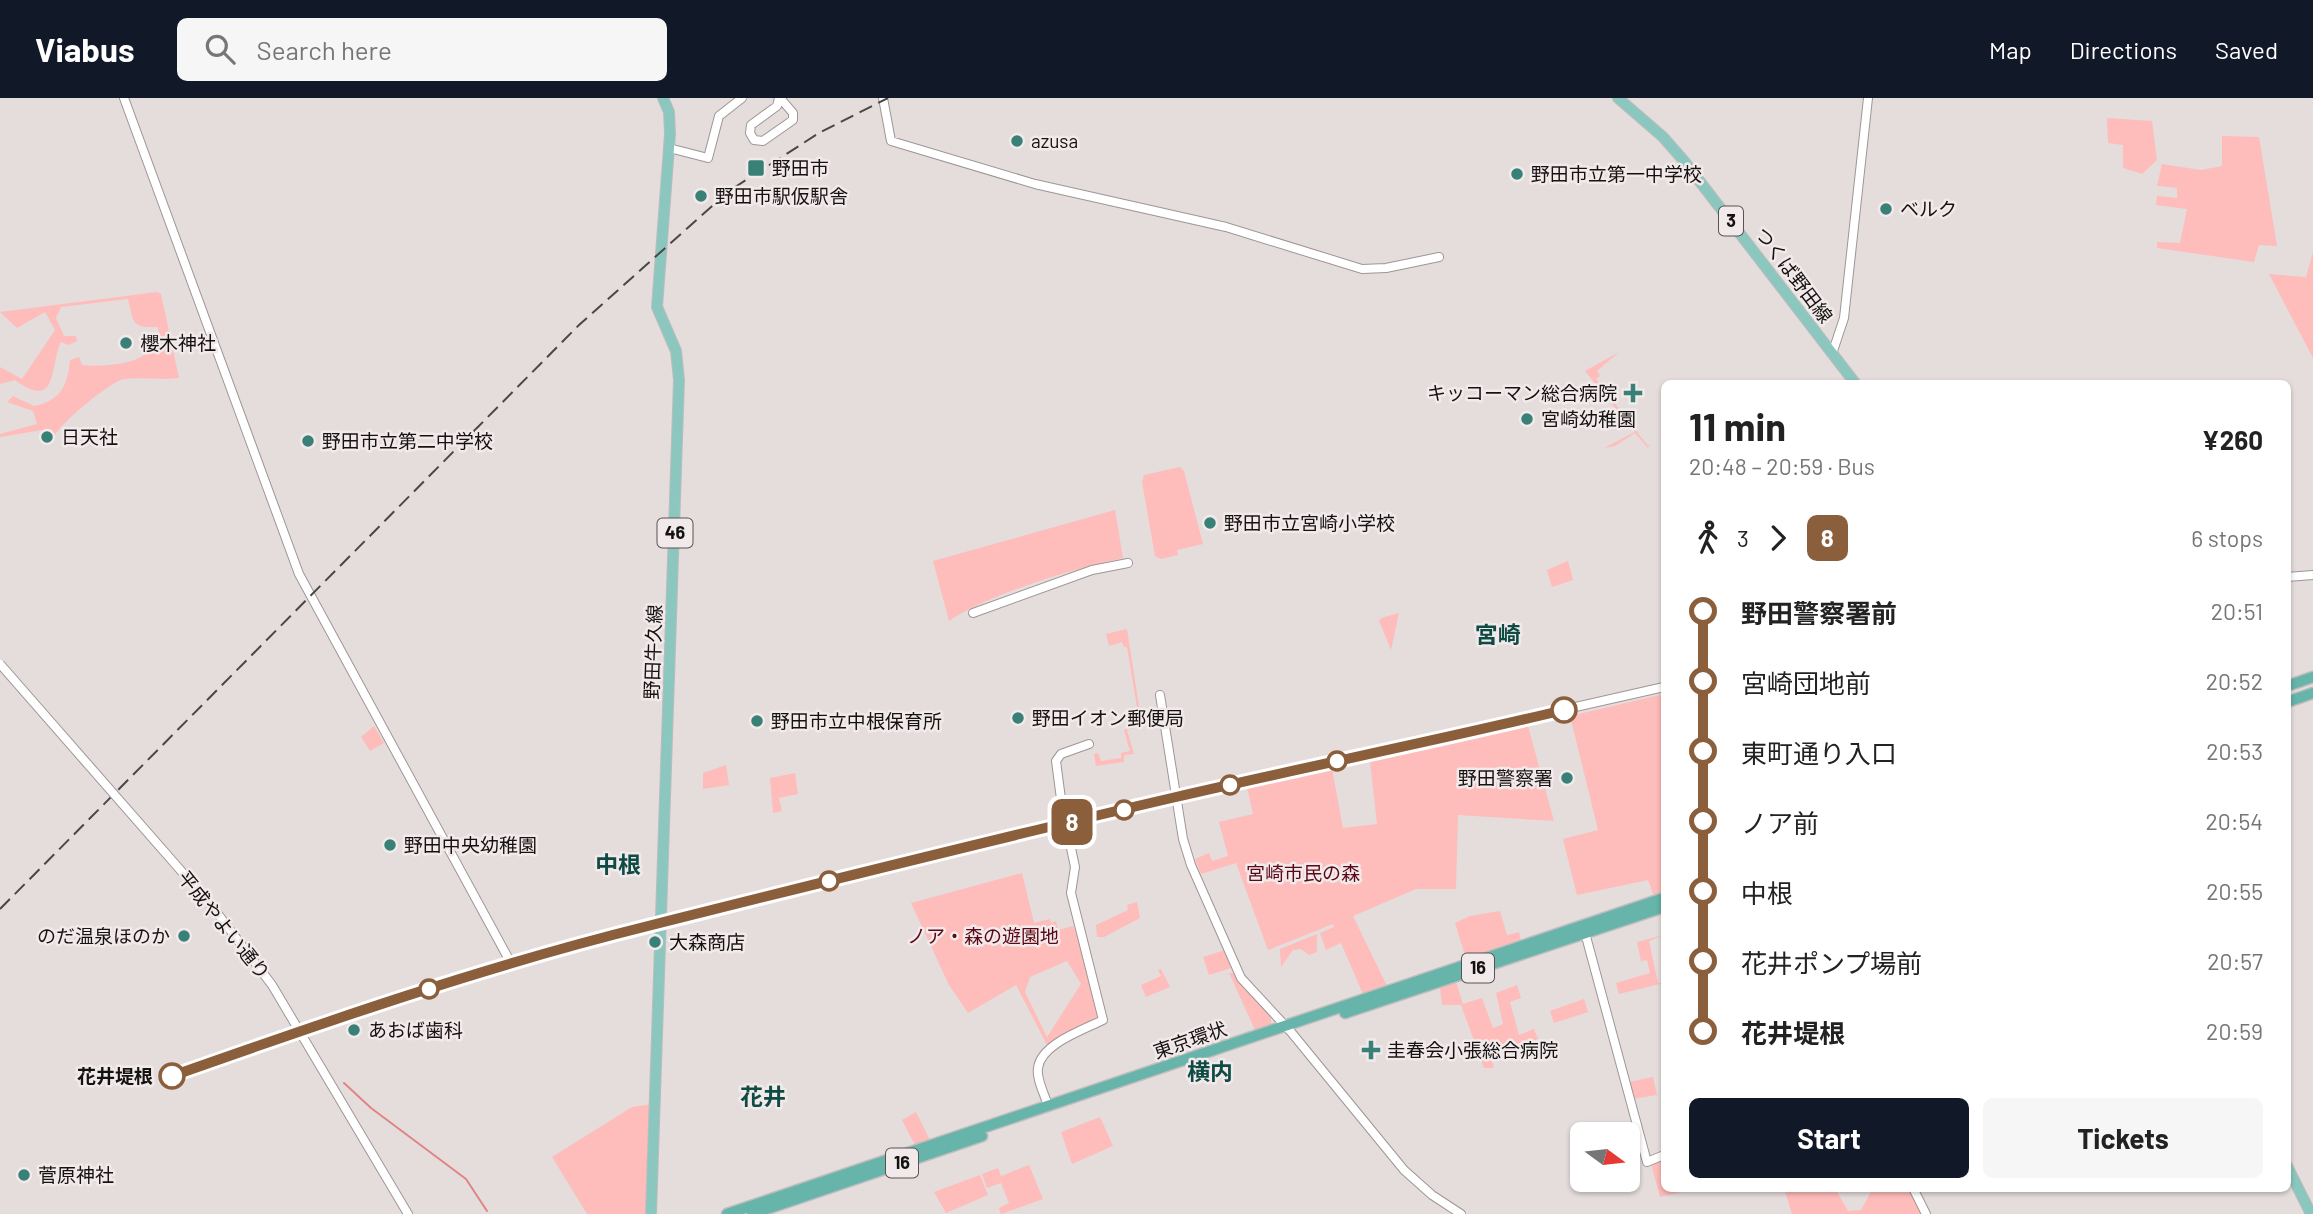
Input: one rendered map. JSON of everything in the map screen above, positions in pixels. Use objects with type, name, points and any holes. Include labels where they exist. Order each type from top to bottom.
[{"type":"highway","points":[[2291,679],[2313,675]]},
{"type":"highway","points":[[2291,684],[2313,675]]},
{"type":"highway","points":[[2291,695],[2313,687]]},
{"type":"highway","points":[[2291,701],[2313,693]]},
{"type":"highway","name":"東京環状","points":[[752,1214],[1584,929],[1661,899]]},
{"type":"highway","name":"東京環状","points":[[1584,929],[1661,907]]},
{"type":"highway","name":"東京環状","points":[[727,1214],[1048,1106],[1289,1029]]},
{"type":"main road","name":"野田牛久線","points":[[651,1214],[679,384],[679,362],[657,307],[669,148],[669,112],[663,98]]},
{"type":"main road","name":"つくば野田線","points":[[1618,98],[1663,137],[1684,161],[1852,380]]},
{"type":"main road","points":[[2291,1174],[2311,1214]]},
{"type":"street","points":[[124,98],[299,574],[512,965]]},
{"type":"street","points":[[669,148],[708,158],[715,123],[725,108],[742,98]]},
{"type":"street","points":[[779,98],[793,113],[793,120],[764,141],[754,140],[750,133],[751,125],[777,106],[779,98]]},
{"type":"street","points":[[883,98],[891,141],[1012,178],[1208,222],[1363,269],[1386,268],[1439,257]]},
{"type":"street","points":[[1832,354],[1844,318],[1868,98]]},
{"type":"street","points":[[973,612],[1092,570],[1129,563]]},
{"type":"street","points":[[2291,577],[2313,575]]},
{"type":"street","name":"平成やよい通り","points":[[0,664],[211,905],[261,969],[408,1214]]},
{"type":"street","points":[[299,1032],[373,1005],[662,923],[1177,797],[1661,688]]},
{"type":"street","points":[[1160,695],[1182,839],[1236,968],[1248,987],[1289,1029],[1404,1170],[1461,1214]]},
{"type":"street","points":[[1063,814],[1055,761],[1061,754],[1089,744]]},
{"type":"street","points":[[1048,1106],[1038,1073],[1040,1060],[1050,1049],[1103,1020],[1071,893],[1075,867],[1068,834]]},
{"type":"street","points":[[1584,929],[1647,1162],[1661,1156]]},
{"type":"street","points":[[1915,1192],[1926,1214]]},
{"type":"green space","points":[[2107,118],[2152,121],[2157,160],[2142,174],[2123,168],[2123,145],[2108,143]]},
{"type":"green space","points":[[2222,136],[2259,137],[2277,246],[2259,245],[2254,262],[2157,248],[2157,242],[2180,243],[2187,209],[2156,205],[2157,196],[2177,198],[2177,188],[2157,186],[2162,164],[2201,170],[2222,166]]},
{"type":"green space","points":[[2313,252],[2313,358],[2269,274],[2306,277]]},
{"type":"green space","points":[[157,292],[161,294],[179,378],[130,378],[117,382],[74,414],[54,437],[42,439],[42,430],[0,437],[0,434],[37,424],[33,411],[7,402],[13,396],[34,406],[57,396],[65,384],[70,360],[79,357],[82,365],[89,366],[120,364],[135,360],[161,346],[158,327],[138,325],[131,314],[128,299],[61,307],[56,318],[64,336],[76,336],[77,341],[69,345],[61,342],[46,388],[39,391],[29,389],[15,380],[0,384],[0,367],[22,379],[55,330],[45,312],[17,328],[0,312]]},
{"type":"green space","points":[[1619,352],[1597,371],[1600,376],[1596,379],[1648,446],[1651,444],[1648,448],[1635,433],[1615,446],[1604,448],[1635,432],[1585,371]]},
{"type":"green space","points":[[1180,467],[1184,471],[1203,544],[1177,550],[1178,555],[1161,559],[1155,556],[1142,482],[1144,475]]},
{"type":"green space","points":[[1115,510],[1123,558],[1057,575],[1008,592],[949,621],[933,561]]},
{"type":"green space","points":[[1568,561],[1573,580],[1552,587],[1547,570]]},
{"type":"green space","points":[[1399,613],[1391,650],[1379,621]]},
{"type":"green space","points":[[1127,629],[1142,726],[1127,730],[1134,754],[1124,755],[1124,762],[1096,766],[1094,754],[1098,753],[1101,761],[1121,758],[1121,753],[1130,751],[1124,730],[1136,726],[1139,719],[1127,647],[1124,647],[1122,642],[1109,646],[1106,634]]},
{"type":"green space","points":[[1661,695],[1661,893],[1654,896],[1648,880],[1577,895],[1563,839],[1598,830],[1570,716]]},
{"type":"green space","points":[[374,726],[384,743],[370,751],[361,737]]},
{"type":"green space","name":"宮崎市民の森","points":[[1528,726],[1554,821],[1458,815],[1456,889],[1416,889],[1353,916],[1387,986],[1363,994],[1341,943],[1326,950],[1320,933],[1334,927],[1333,924],[1268,950],[1236,863],[1201,874],[1195,859],[1209,853],[1212,861],[1228,856],[1219,822],[1253,814],[1247,787],[1332,769],[1343,828],[1377,824],[1370,761]]},
{"type":"green space","points":[[726,765],[729,785],[703,789],[703,773]]},
{"type":"green space","points":[[795,773],[798,794],[779,798],[782,811],[773,813],[770,778]]},
{"type":"green space","name":"ノア・森の遊園地","points":[[1022,873],[1034,923],[1050,919],[1051,923],[1056,921],[1058,930],[1073,926],[1082,947],[1098,1013],[1097,1019],[1047,1045],[1016,985],[968,1013],[949,985],[911,903]],"holes":[[[1067,961],[1081,984],[1047,1037],[1025,992],[1030,977]]]},
{"type":"green space","points":[[1137,902],[1140,918],[1104,937],[1097,937],[1096,925],[1128,910],[1127,905]]},
{"type":"green space","points":[[1500,911],[1507,935],[1519,932],[1521,940],[1466,959],[1455,923],[1470,916]]},
{"type":"green space","points":[[1317,934],[1317,952],[1309,955],[1301,949],[1293,950],[1281,967],[1280,949]]},
{"type":"green space","points":[[1661,936],[1649,941],[1658,983],[1661,984],[1619,994],[1616,983],[1650,973],[1647,960],[1641,961],[1637,942]]},
{"type":"green space","points":[[1225,950],[1231,968],[1209,975],[1203,957]]},
{"type":"green space","points":[[1161,969],[1170,987],[1146,997],[1141,985],[1161,976],[1158,970]]},
{"type":"green space","points":[[1229,973],[1235,973],[1271,1017],[1271,1024],[1255,1030]]},
{"type":"green space","points":[[1456,982],[1463,1004],[1482,998],[1493,1028],[1503,1024],[1496,993],[1517,985],[1521,998],[1510,1002],[1519,1035],[1534,1029],[1538,1039],[1500,1052],[1498,1047],[1488,1050],[1494,1068],[1484,1068],[1461,1005],[1442,1005],[1440,988]]},
{"type":"green space","points":[[1584,999],[1588,1012],[1554,1023],[1550,1011]]},
{"type":"green space","points":[[1653,1077],[1657,1095],[1633,1099],[1629,1082]]},
{"type":"green space","points":[[653,1104],[645,1214],[587,1214],[552,1157],[632,1107]]},
{"type":"green space","points":[[916,1112],[930,1140],[915,1145],[902,1120]]},
{"type":"green space","points":[[1100,1117],[1113,1146],[1072,1164],[1061,1132]]},
{"type":"green space","points":[[1661,1161],[1661,1192],[1682,1192],[1660,1197],[1651,1164]]},
{"type":"green space","points":[[1029,1165],[1043,1199],[1001,1214],[999,1208],[1009,1203],[1001,1183],[987,1188],[982,1174],[998,1168],[1001,1176]]},
{"type":"green space","points":[[980,1175],[988,1195],[946,1213],[934,1192]]},
{"type":"green space","points":[[1785,1192],[1837,1192],[1848,1211],[1861,1210],[1871,1192],[1913,1192],[1924,1214],[1792,1214]]},
{"type":"waterway","points":[[344,1083],[371,1108],[466,1179],[487,1211]]},
{"type":"railway","points":[[0,909],[579,325],[729,191],[819,133],[888,98]]},
{"type":"bus line","name":"8","points":[[172,1076],[291,1033],[313,1030],[373,1005],[646,926],[1270,775],[1564,710]]},
{"type":"place","name":"azusa","points":[[1017,141]]},
{"type":"place","name":"野田市","points":[[756,168]]},
{"type":"place","name":"野田市立第一中学校","points":[[1517,174]]},
{"type":"place","name":"野田市駅仮駅舎","points":[[701,196]]},
{"type":"place","name":"ベルク","points":[[1886,209]]},
{"type":"place","name":"櫻木神社","points":[[126,343]]},
{"type":"place","name":"キッコーマン総合病院","points":[[1633,393]]},
{"type":"place","name":"宮崎幼稚園","points":[[1527,419]]},
{"type":"place","name":"日天社","points":[[47,437]]},
{"type":"place","name":"野田市立第二中学校","points":[[308,441]]},
{"type":"place","name":"野田市立宮崎小学校","points":[[1210,523]]},
{"type":"place","name":"野田イオン郵便局","points":[[1018,718]]},
{"type":"place","name":"野田市立中根保育所","points":[[757,721]]},
{"type":"place","name":"野田警察署","points":[[1567,778]]},
{"type":"place","name":"野田中央幼稚園","points":[[390,845]]},
{"type":"place","name":"のだ温泉ほのか","points":[[184,936]]},
{"type":"place","name":"大森商店","points":[[655,942]]},
{"type":"place","name":"あおば歯科","points":[[354,1030]]},
{"type":"place","name":"圭春会小張総合病院","points":[[1371,1050]]},
{"type":"place","name":"花井堤根","points":[[172,1076]]},
{"type":"place","name":"菅原神社","points":[[24,1175]]},
{"type":"district","name":"宮崎","points":[[1498,635]]},
{"type":"district","name":"中根","points":[[618,865]]},
{"type":"district","name":"横内","points":[[1210,1072]]},
{"type":"district","name":"花井","points":[[763,1097]]}]
